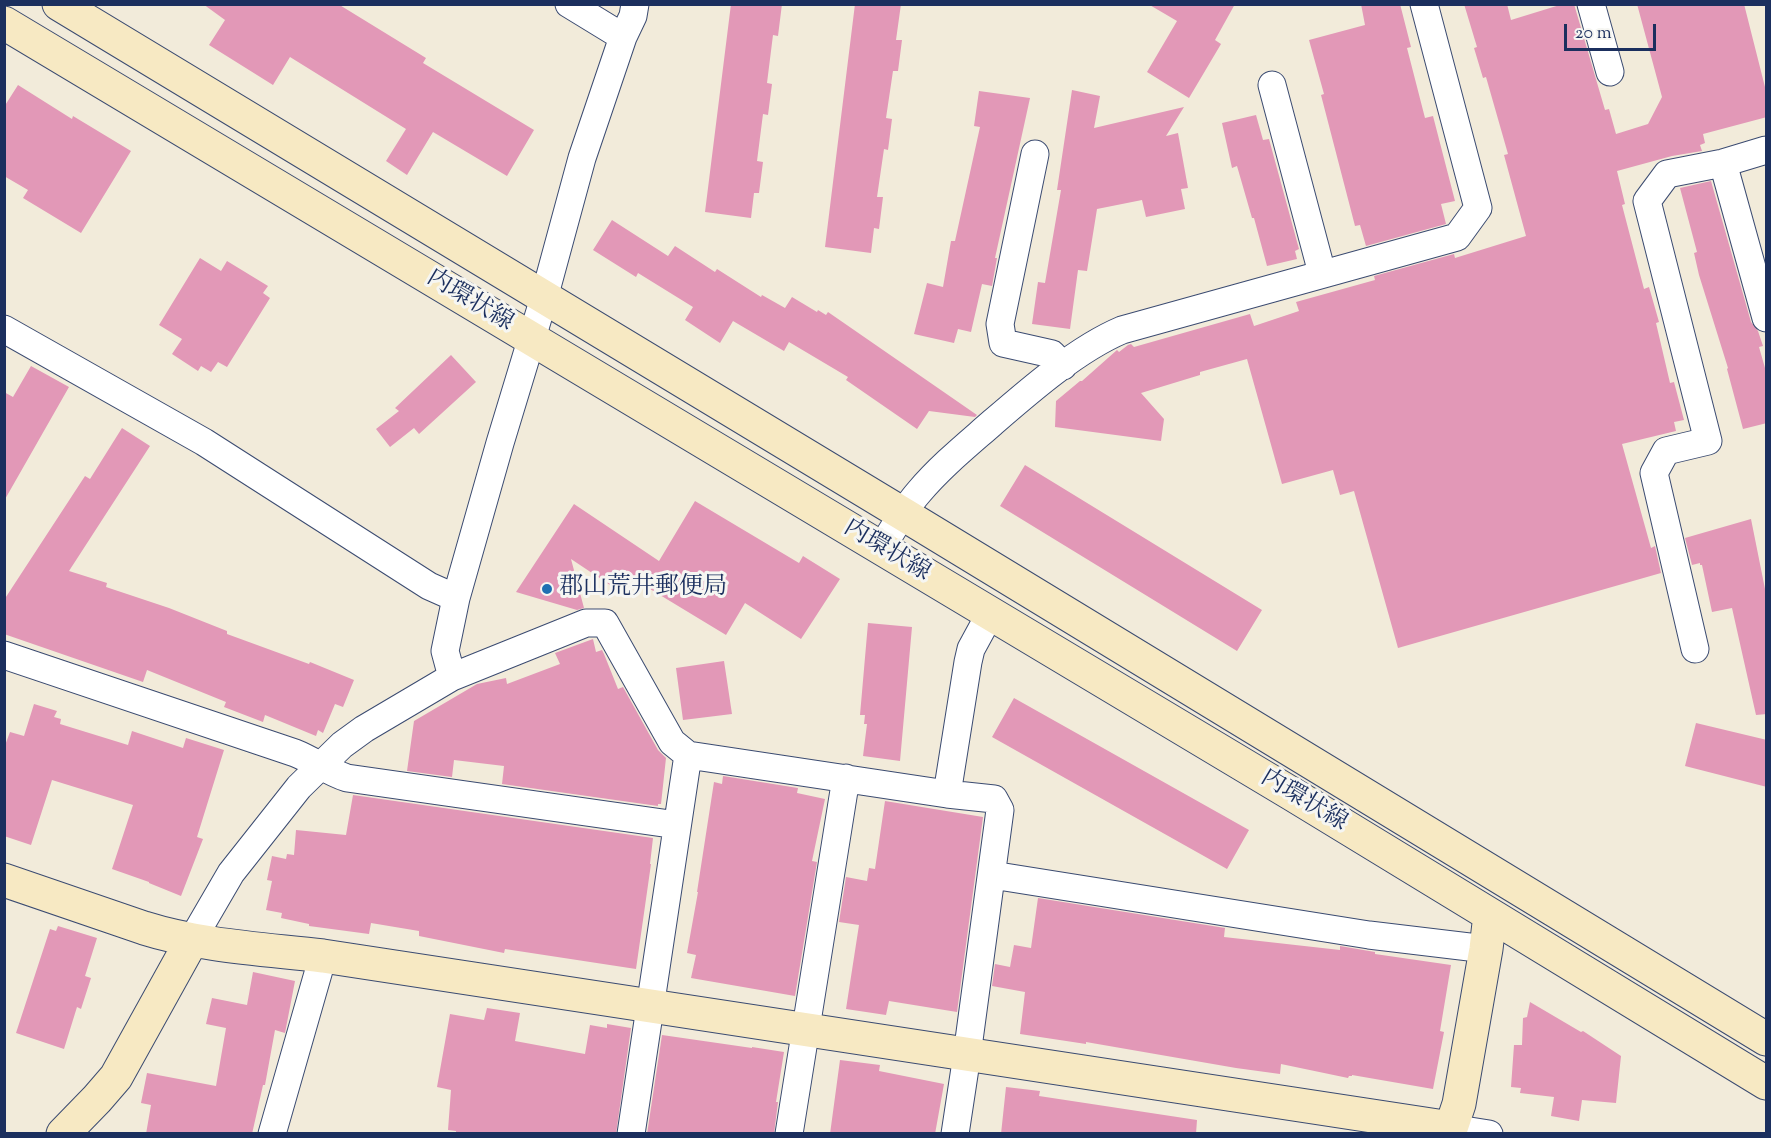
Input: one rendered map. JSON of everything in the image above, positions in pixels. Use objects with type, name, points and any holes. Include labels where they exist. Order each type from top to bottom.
[{"type":"street","name":"内環状線","points":[[59,4],[1767,1039]]},
{"type":"street","points":[[569,4],[623,37]]},
{"type":"street","points":[[452,677],[445,651],[456,598],[544,298],[582,158],[623,37],[633,16],[635,4]]},
{"type":"street","points":[[881,549],[918,493],[944,465],[1027,393],[1102,338],[1122,330],[1322,273],[1457,237],[1478,208],[1424,4]]},
{"type":"street","points":[[1591,4],[1610,72]]},
{"type":"street","name":"内環状線","points":[[4,23],[1282,788],[1767,1083]]},
{"type":"street","points":[[1272,85],[1322,273]]},
{"type":"street","points":[[1695,649],[1654,473],[1666,451],[1708,441],[1647,201],[1667,174],[1767,150]]},
{"type":"street","points":[[1035,154],[1000,324],[1003,343],[1052,354],[1063,366]]},
{"type":"street","points":[[1723,162],[1767,318]]},
{"type":"street","points":[[4,330],[204,442],[429,586],[456,598]]},
{"type":"street","points":[[947,794],[969,656],[990,614]]},
{"type":"street","points":[[63,1134],[116,1077],[231,873],[299,787],[342,745],[364,729],[452,677],[586,623],[605,623],[672,742],[688,755],[994,799],[1000,810],[955,1134]]},
{"type":"street","points":[[4,655],[309,758],[347,778],[677,825]]},
{"type":"street","points":[[631,1134],[688,755]]},
{"type":"street","points":[[789,1134],[846,778]]},
{"type":"street","points":[[992,874],[1369,935],[1486,949]]},
{"type":"street","points":[[4,880],[144,928],[192,940],[322,956],[1450,1131],[1490,1134]]},
{"type":"street","points":[[1450,1131],[1459,1104],[1490,915]]},
{"type":"street","points":[[272,1134],[322,956]]},
{"type":"building","points":[[203,4],[338,4],[426,58],[423,63],[534,130],[507,176],[433,132],[407,175],[386,161],[406,129],[290,57],[273,85],[209,45],[225,20]]},
{"type":"building","points":[[731,4],[782,4],[778,36],[773,35],[767,83],[772,84],[768,115],[763,114],[757,161],[763,162],[759,193],[754,193],[751,218],[705,212]]},
{"type":"building","points":[[855,4],[901,4],[896,40],[902,40],[898,71],[893,71],[886,118],[892,119],[888,150],[884,149],[877,197],[883,197],[879,229],[874,228],[871,253],[825,247]]},
{"type":"building","points":[[1148,4],[1235,4],[1215,40],[1221,44],[1189,98],[1147,72],[1177,21]]},
{"type":"building","points":[[1361,4],[1400,4],[1411,47],[1407,48],[1425,118],[1433,116],[1455,201],[1441,204],[1446,224],[1366,246],[1360,225],[1355,226],[1309,40],[1365,25]]},
{"type":"building","points":[[1464,4],[1507,4],[1511,20],[1563,4],[1574,4],[1605,110],[1609,109],[1616,134],[1648,124],[1662,97],[1637,4],[1744,4],[1767,95],[1767,117],[1703,134],[1705,143],[1700,145],[1702,151],[1672,156],[1617,171],[1625,204],[1622,205],[1644,289],[1649,287],[1659,322],[1656,323],[1670,383],[1674,382],[1684,420],[1674,422],[1676,431],[1622,444],[1651,548],[1655,546],[1661,573],[1398,648],[1354,491],[1340,495],[1333,470],[1282,484],[1247,359],[1200,372],[1200,375],[1141,393],[1164,419],[1161,441],[1055,427],[1056,401],[1117,350],[1119,352],[1128,345],[1131,344],[1134,347],[1250,314],[1254,326],[1299,311],[1296,302],[1375,280],[1374,276],[1454,254],[1455,258],[1526,236],[1504,155],[1508,154],[1486,77],[1483,78],[1474,48],[1477,47]]},
{"type":"building","points":[[18,85],[72,119],[73,116],[131,151],[81,233],[23,198],[28,190],[4,176],[4,107]]},
{"type":"building","points":[[1072,90],[1100,96],[1094,128],[1184,107],[1166,136],[1178,133],[1188,188],[1181,189],[1185,209],[1146,217],[1142,200],[1097,209],[1087,271],[1078,270],[1070,329],[1032,324],[1038,282],[1045,283],[1061,190],[1057,190]]},
{"type":"building","points":[[979,91],[1030,98],[995,258],[997,258],[992,286],[982,284],[971,332],[958,329],[954,343],[914,334],[927,283],[943,287],[951,241],[955,241],[980,127],[974,126]]},
{"type":"building","points":[[1256,115],[1263,140],[1269,139],[1299,249],[1295,251],[1297,259],[1267,266],[1237,166],[1232,168],[1222,123]]},
{"type":"building","points":[[1711,181],[1751,322],[1758,331],[1763,346],[1759,347],[1767,375],[1767,423],[1743,429],[1728,368],[1699,275],[1694,253],[1697,252],[1680,188]]},
{"type":"building","points":[[612,220],[668,256],[675,246],[715,272],[717,269],[761,297],[762,295],[785,308],[792,297],[817,312],[818,310],[826,315],[828,312],[977,415],[975,417],[929,411],[917,429],[846,380],[848,377],[789,342],[784,351],[733,321],[720,343],[685,320],[693,307],[638,273],[636,277],[593,250]]},
{"type":"building","points":[[200,258],[221,271],[227,261],[268,286],[263,293],[270,298],[227,367],[218,362],[211,372],[201,366],[198,371],[172,354],[182,339],[159,325]]},
{"type":"building","points":[[451,355],[476,382],[419,434],[414,428],[390,447],[376,429],[399,411],[395,408]]},
{"type":"building","points":[[31,366],[69,387],[4,501],[4,392],[13,397]]},
{"type":"building","points":[[122,428],[150,446],[69,571],[107,583],[106,587],[169,608],[227,631],[227,634],[309,664],[310,662],[354,680],[343,707],[335,704],[323,733],[318,730],[316,736],[265,715],[263,722],[224,707],[226,702],[147,670],[143,682],[4,634],[4,600],[85,476],[90,479]]},
{"type":"building","points":[[1025,465],[1262,610],[1237,651],[1000,506]]},
{"type":"building","points":[[695,501],[799,563],[803,556],[840,579],[801,639],[745,603],[726,635],[622,572],[613,587],[571,559],[584,608],[577,610],[516,592],[574,504],[659,561]]},
{"type":"building","points":[[1751,519],[1767,599],[1767,714],[1756,715],[1732,608],[1712,612],[1702,565],[1700,563],[1692,565],[1685,538]]},
{"type":"building","points":[[868,623],[912,627],[900,761],[863,756],[867,724],[864,724],[865,715],[860,715]]},
{"type":"building","points":[[593,639],[596,652],[602,650],[604,654],[618,689],[623,687],[658,750],[666,758],[661,804],[658,806],[502,784],[504,766],[454,760],[452,777],[407,771],[414,721],[477,684],[506,678],[507,684],[560,664],[555,653]]},
{"type":"building","points":[[724,661],[732,714],[683,720],[676,668]]},
{"type":"building","points":[[1014,698],[1249,830],[1227,869],[992,737]]},
{"type":"building","points":[[34,704],[57,711],[54,717],[61,719],[60,724],[128,745],[132,731],[183,748],[186,738],[224,750],[197,837],[203,839],[181,896],[112,869],[133,805],[52,780],[31,845],[4,836],[4,748],[10,732],[24,736]]},
{"type":"building","points":[[1696,723],[1767,740],[1767,787],[1685,766]]},
{"type":"building","points":[[723,776],[798,788],[797,793],[825,799],[812,861],[817,862],[795,996],[691,978],[696,955],[687,953],[714,782],[722,784]]},
{"type":"building","points":[[353,795],[653,838],[636,969],[505,949],[504,953],[419,936],[419,931],[371,923],[369,934],[309,926],[309,924],[281,918],[282,913],[266,910],[272,881],[267,880],[272,856],[286,859],[287,854],[294,855],[296,830],[346,835]]},
{"type":"building","points":[[885,801],[983,817],[957,1012],[889,1001],[886,1015],[846,1009],[859,925],[839,922],[846,877],[867,881],[869,868],[875,869]]},
{"type":"building","points":[[1038,898],[1225,928],[1224,937],[1340,950],[1340,946],[1375,952],[1375,954],[1451,965],[1440,1031],[1444,1032],[1433,1089],[1352,1075],[1348,1078],[1281,1064],[1280,1074],[1086,1042],[1086,1044],[1020,1034],[1025,992],[992,986],[995,964],[1010,967],[1014,945],[1031,948]]},
{"type":"building","points":[[58,926],[97,938],[85,976],[91,978],[81,1009],[77,1007],[64,1049],[16,1033],[50,929],[56,931]]},
{"type":"building","points":[[253,972],[295,981],[285,1033],[275,1030],[265,1085],[263,1085],[252,1134],[146,1134],[151,1105],[141,1103],[147,1073],[216,1086],[226,1028],[206,1024],[212,998],[247,1005]]},
{"type":"building","points":[[1530,1002],[1581,1032],[1583,1031],[1621,1056],[1616,1103],[1582,1100],[1579,1121],[1551,1116],[1554,1097],[1520,1093],[1521,1088],[1511,1087],[1514,1045],[1522,1045],[1523,1018],[1527,1017]]},
{"type":"building","points":[[487,1008],[520,1013],[515,1041],[585,1054],[590,1025],[607,1028],[607,1024],[631,1028],[616,1134],[456,1134],[456,1131],[448,1130],[451,1090],[437,1087],[450,1014],[484,1020]]},
{"type":"building","points":[[662,1035],[784,1052],[776,1102],[778,1102],[774,1134],[647,1134]]},
{"type":"building","points":[[840,1060],[880,1065],[879,1071],[944,1084],[935,1134],[830,1134]]},
{"type":"building","points":[[1006,1087],[1040,1091],[1039,1096],[1197,1120],[1196,1134],[1001,1134]]},
{"type":"place","name":"郡山荒井郵便局","points":[[547,589]]}]
